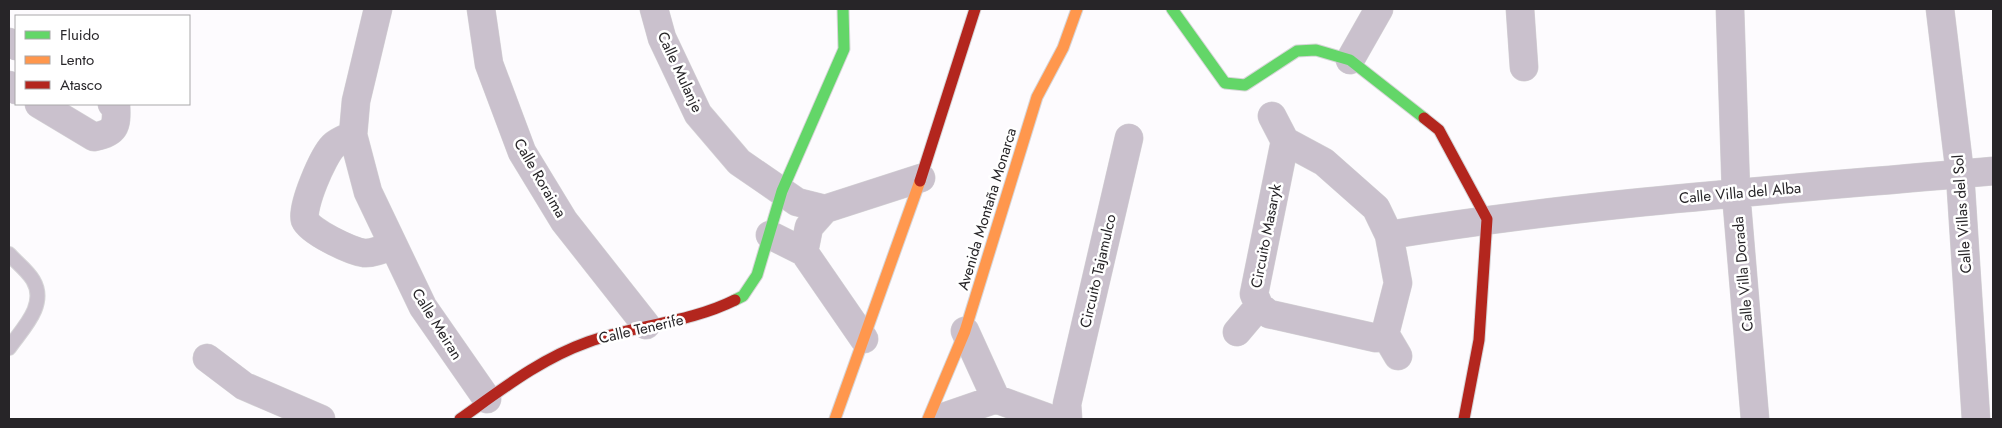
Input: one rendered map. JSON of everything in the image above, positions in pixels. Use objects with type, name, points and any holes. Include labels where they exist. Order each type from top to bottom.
[{"type":"street","name":"Calle Meiran","points":[[378,9],[356,102],[353,136],[368,192],[422,307],[487,399]]},
{"type":"street","name":"Calle Roraima","points":[[481,9],[489,64],[522,152],[564,221],[646,325]]},
{"type":"street","name":"Calle Mulanje","points":[[654,9],[662,38],[698,114],[740,162],[797,202],[825,209]]},
{"type":"street","name":"Calle Tenerife","points":[[460,419],[540,363],[587,342],[646,325],[717,309],[743,296],[757,275],[782,191],[844,48],[843,9]]},
{"type":"street","points":[[835,419],[921,178],[975,9]]},
{"type":"street","name":"Avenida Montaña Monarca","points":[[928,419],[965,331],[1037,96],[1062,48],[1077,9]]},
{"type":"street","points":[[1172,9],[1225,83],[1245,85],[1297,52],[1316,50],[1350,60],[1439,130],[1487,219],[1479,340],[1464,419]]},
{"type":"street","points":[[1350,60],[1379,9]]},
{"type":"street","points":[[1520,9],[1524,67]]},
{"type":"street","name":"Calle Villa Dorada","points":[[1730,9],[1736,193],[1755,419]]},
{"type":"street","name":"Calle Villas del Sol","points":[[1940,9],[1960,174],[1976,419]]},
{"type":"street","points":[[41,105],[94,137],[108,134],[115,126],[116,106],[114,105]]},
{"type":"street","points":[[1272,116],[1285,141]]},
{"type":"street","points":[[353,136],[334,145],[324,159],[304,209],[306,220],[314,230],[354,250],[366,253],[394,245]]},
{"type":"street","name":"Circuito Tajamulco","points":[[1060,415],[1129,138]]},
{"type":"street","name":"Circuito Masaryk","points":[[1285,141],[1324,162],[1376,208],[1389,235],[1398,283],[1392,345],[1376,338],[1269,314],[1258,306],[1254,294],[1285,141]]},
{"type":"street","name":"Calle Villa del Alba","points":[[1487,219],[1736,193],[1993,171]]},
{"type":"street","points":[[804,252],[809,228],[825,209],[921,178]]},
{"type":"street","points":[[1389,235],[1487,219]]},
{"type":"street","points":[[770,235],[804,252],[864,338]]},
{"type":"street","points":[[1237,332],[1258,306]]},
{"type":"street","points":[[965,331],[996,399]]},
{"type":"street","points":[[207,358],[244,386],[321,419]]},
{"type":"street","points":[[938,419],[996,399],[1060,415]]},
{"type":"lane","points":[[9,254],[33,279],[38,292],[37,307],[9,348]]},
{"type":"traffic: fast","points":[[735,300],[743,296],[757,275],[782,191],[844,49],[843,9]]},
{"type":"traffic: fast","points":[[1172,9],[1225,83],[1245,85],[1297,51],[1316,50],[1350,60],[1424,118]]},
{"type":"traffic: slow","points":[[928,419],[965,331],[1037,97],[1063,48],[1077,9]]},
{"type":"traffic: slow","points":[[835,419],[920,181]]},
{"type":"traffic: jam","points":[[920,181],[975,9]]},
{"type":"traffic: jam","points":[[1424,118],[1439,130],[1487,219],[1479,340],[1464,419]]},
{"type":"traffic: jam","points":[[460,419],[521,376],[570,349],[606,336],[699,314],[735,300]]}]
